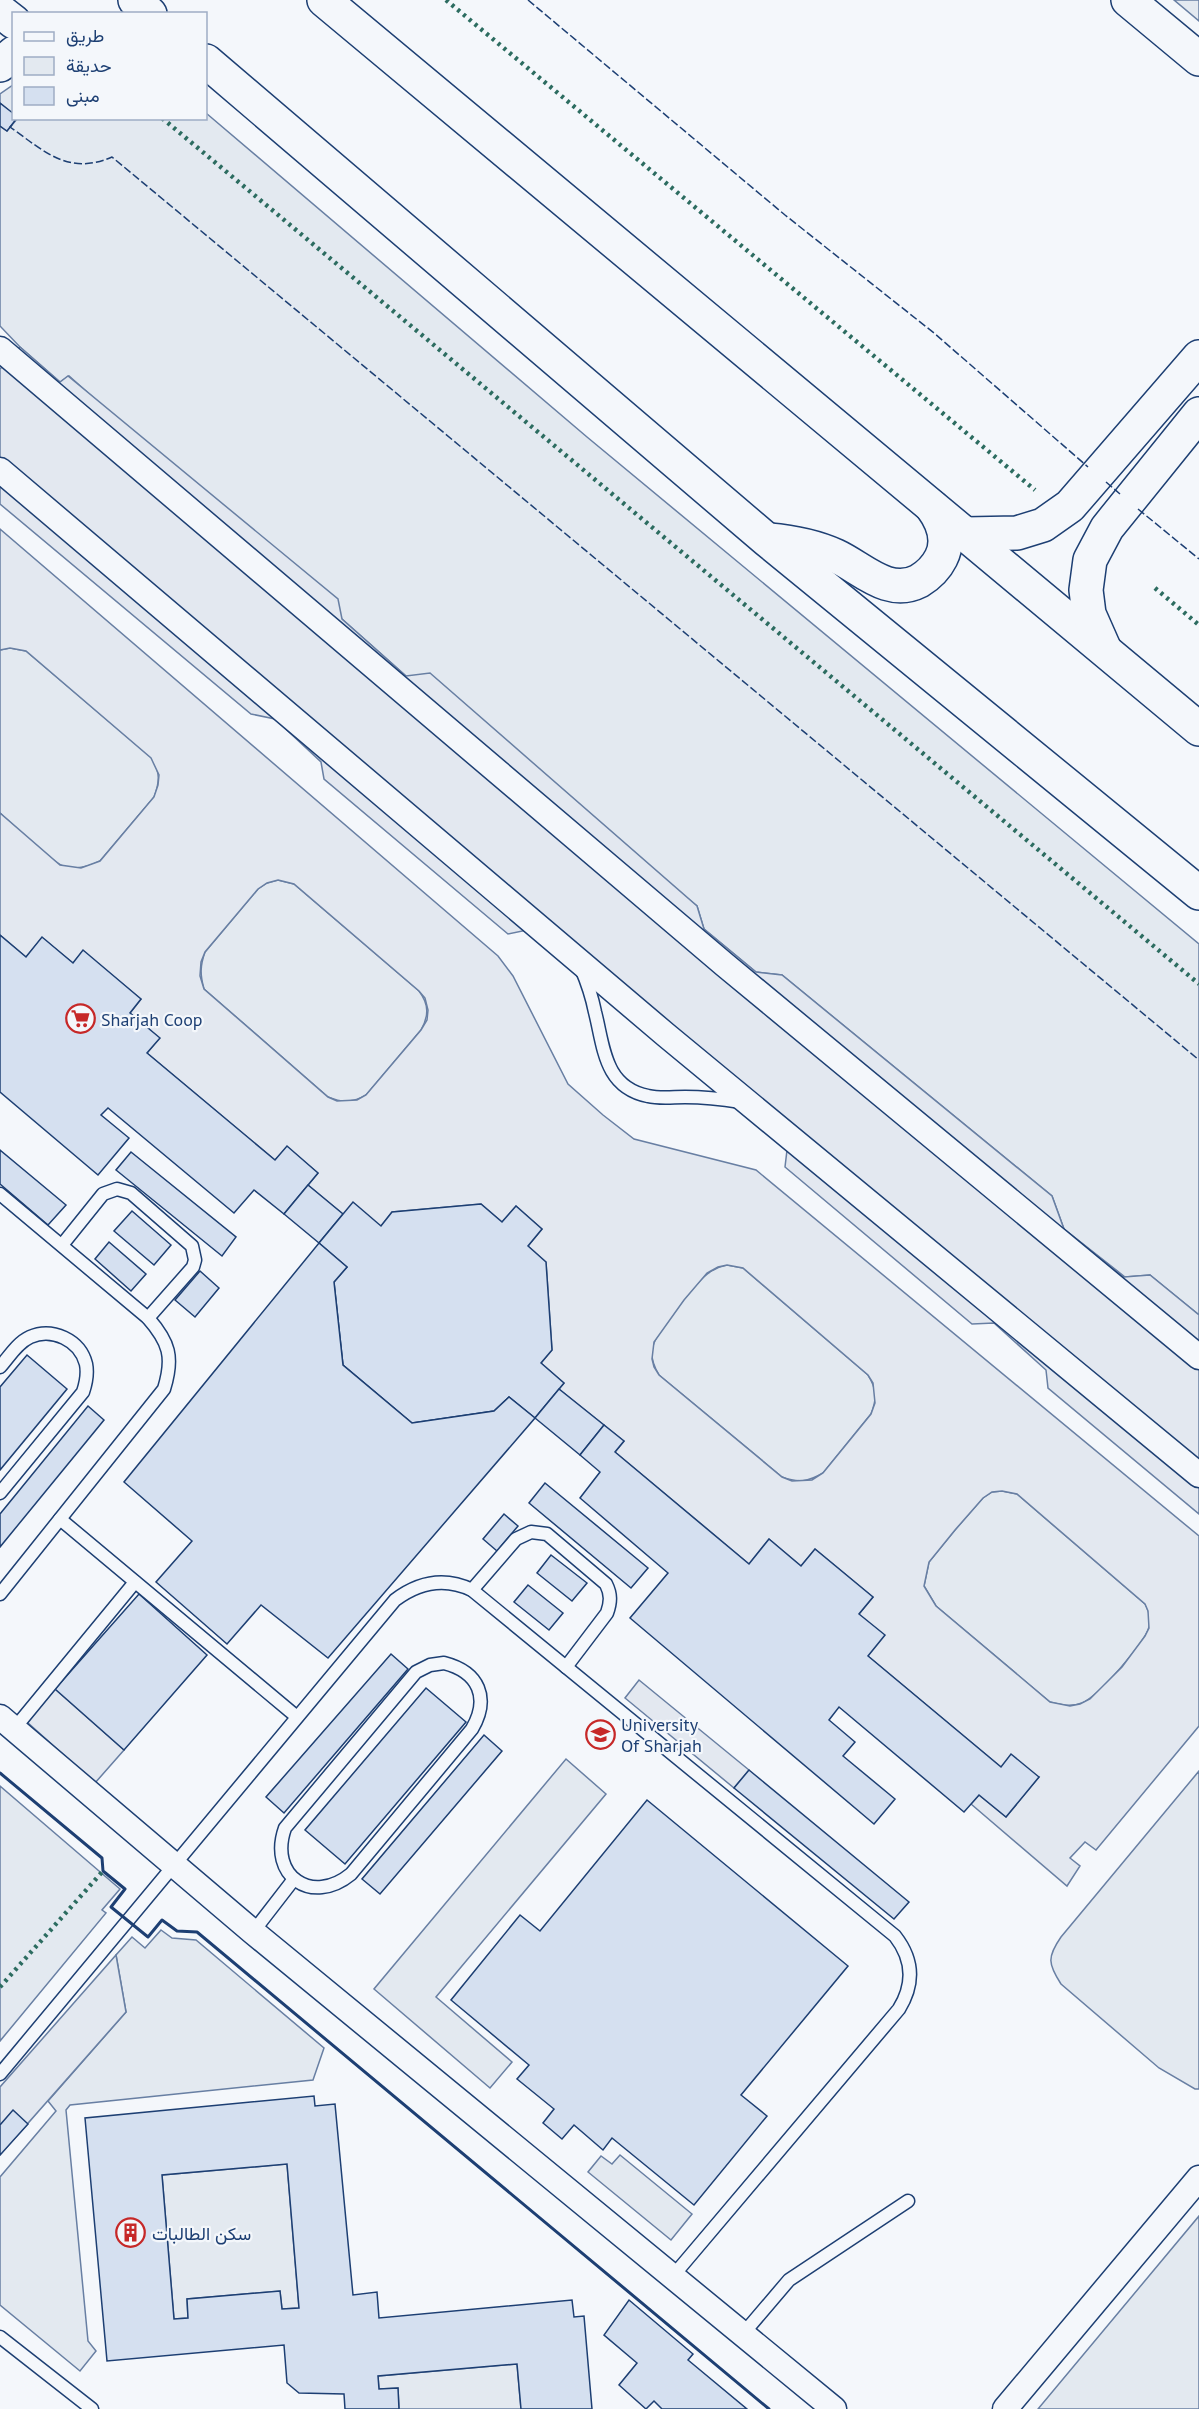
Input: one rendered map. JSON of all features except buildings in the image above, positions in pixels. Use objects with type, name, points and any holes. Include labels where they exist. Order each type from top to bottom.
[{"type":"street","points":[[135,0],[148,12]]},
{"type":"street","points":[[324,0],[1199,729]]},
{"type":"street","points":[[1128,0],[1199,59]]},
{"type":"street","points":[[0,11],[12,20]]},
{"type":"street","points":[[0,65],[12,55]]},
{"type":"street","points":[[207,62],[767,540],[1199,893]]},
{"type":"street","points":[[3,356],[716,957],[1199,1357]]},
{"type":"street","points":[[965,534],[1017,533],[1043,525],[1070,506],[1199,357]]},
{"type":"street","points":[[1106,653],[1089,614],[1086,590],[1090,560],[1107,528],[1199,414]]},
{"type":"street","points":[[1142,423],[1172,448]]},
{"type":"street","points":[[0,470],[747,1103],[1199,1475]]},
{"type":"street","points":[[767,540],[814,548],[853,565],[882,582],[905,586],[928,576],[943,555],[944,528],[931,506]]},
{"type":"street","points":[[7,1723],[253,1932],[834,2409]]},
{"type":"street","points":[[1005,2409],[1199,2178]]},
{"type":"lane","points":[[579,961],[596,1014],[602,1050],[608,1066],[618,1079],[632,1090],[647,1096],[706,1097],[747,1103]]},
{"type":"lane","points":[[62,1245],[103,1194],[117,1189],[131,1193],[192,1246],[195,1253],[193,1267],[148,1318]]},
{"type":"lane","points":[[0,1194],[148,1318],[162,1335],[169,1352],[170,1371],[164,1389],[0,1593]]},
{"type":"lane","points":[[0,1367],[28,1338],[42,1333],[57,1334],[70,1340],[80,1350],[86,1364],[87,1378],[83,1392],[0,1494]]},
{"type":"lane","points":[[60,1519],[297,1717]]},
{"type":"lane","points":[[472,1590],[516,1539],[531,1532],[547,1534],[606,1584],[610,1591],[610,1606],[607,1613],[566,1667]]},
{"type":"lane","points":[[7,1723],[135,1582]]},
{"type":"lane","points":[[0,2074],[395,1600],[420,1585],[435,1582],[462,1585],[472,1590],[895,1936],[907,1954],[910,1988],[899,2008],[672,2276]]},
{"type":"lane","points":[[444,1663],[458,1667],[470,1675],[478,1687],[482,1702],[479,1717],[472,1729],[351,1874],[339,1883],[324,1888],[308,1887],[294,1879],[285,1868],[280,1855],[280,1841],[285,1828],[416,1671],[430,1665],[444,1663]]},
{"type":"lane","points":[[253,1932],[294,1879]]},
{"type":"lane","points":[[743,2334],[789,2280],[908,2201]]},
{"type":"lane","points":[[0,2337],[92,2409]]},
{"type":"green space","points":[[1174,0],[1199,0],[1199,21]]},
{"type":"green space","points":[[12,86],[12,113],[0,103],[0,94]]},
{"type":"green space","points":[[207,114],[587,437],[1199,944],[1199,1315],[1150,1275],[1125,1277],[1064,1229],[1052,1196],[782,975],[756,972],[704,929],[697,906],[406,676],[69,376],[60,382],[20,347],[0,326],[0,126],[7,131],[16,120],[207,120]]},
{"type":"green space","points":[[10,648],[26,651],[152,758],[157,768],[158,782],[154,797],[100,861],[91,865],[73,868],[57,863],[0,813],[0,650]]},
{"type":"green space","points":[[278,880],[294,884],[419,991],[425,1001],[427,1015],[421,1030],[366,1095],[357,1100],[343,1101],[328,1097],[204,989],[201,971],[205,952],[258,889]]},
{"type":"green space","points":[[727,1265],[743,1268],[868,1375],[873,1385],[875,1399],[871,1414],[823,1473],[813,1478],[798,1481],[782,1477],[659,1375],[655,1367],[652,1359],[653,1347],[671,1316],[704,1277],[714,1269]]},
{"type":"green space","points":[[992,1492],[1017,1494],[1148,1609],[1149,1627],[1139,1645],[1109,1680],[1082,1703],[1066,1705],[1050,1702],[936,1606],[924,1586],[929,1562],[955,1530],[983,1498]]},
{"type":"green space","points":[[566,1759],[606,1794],[436,1997],[512,2062],[490,2088],[374,1989]]},
{"type":"green space","points":[[1199,1771],[1199,2089],[1195,2089],[1159,2068],[1061,1984],[1052,1966],[1051,1955],[1061,1937]]},
{"type":"green space","points":[[0,1786],[120,1889],[102,1910],[106,1913],[0,2041]]},
{"type":"green space","points":[[161,1930],[172,1938],[196,1940],[324,2048],[313,2080],[70,2105],[66,2110],[88,2341],[96,2351],[80,2371],[0,2305],[0,2177],[56,2111],[48,2101],[126,2012],[116,1955],[132,1937],[145,1948]]},
{"type":"green space","points":[[620,2155],[692,2214],[671,2240],[588,2172],[601,2156],[612,2164]]},
{"type":"green space","points":[[287,2164],[299,2308],[282,2309],[280,2291],[187,2299],[188,2318],[174,2319],[162,2175]]},
{"type":"green space","points":[[1199,2216],[1199,2409],[1038,2409]]},
{"type":"green space","points":[[517,2364],[521,2409],[399,2409],[398,2388],[379,2389],[378,2376]]},
{"type":"shaded area","points":[[20,347],[60,382],[68,376],[338,599],[342,619],[406,676],[430,673],[697,906],[704,929],[756,972],[782,975],[1052,1196],[1064,1229],[1124,1277],[1150,1275],[1199,1315],[1199,1514],[1048,1388],[1046,1370],[994,1323],[972,1324],[785,1167],[787,1150],[527,930],[508,934],[324,779],[321,762],[275,719],[251,714],[0,504],[0,369]]},
{"type":"shaded area","points":[[0,529],[498,956],[513,976],[568,1084],[603,1115],[634,1139],[756,1170],[1199,1536],[1199,1726],[1096,1850],[1085,1842],[1070,1858],[1080,1866],[1067,1886],[971,1804],[979,1795],[1006,1817],[1039,1777],[1001,1767],[868,1656],[859,1614],[873,1597],[815,1549],[801,1566],[769,1539],[749,1564],[615,1452],[624,1441],[559,1389],[564,1383],[541,1363],[552,1350],[546,1262],[528,1246],[542,1229],[516,1206],[502,1222],[481,1204],[392,1212],[381,1226],[343,1214],[308,1185],[318,1173],[287,1147],[275,1160],[147,1053],[159,1038],[130,1013],[141,999],[83,951],[73,963],[42,938],[26,957],[0,935],[0,813],[60,865],[81,868],[100,861],[154,797],[159,775],[151,758],[26,651],[10,648],[0,650]],"holes":[[[278,880],[294,884],[425,998],[428,1010],[427,1020],[421,1030],[366,1095],[357,1100],[337,1101],[328,1097],[204,989],[200,976],[201,962],[205,952],[258,889]],[[727,1265],[743,1268],[868,1375],[873,1383],[875,1403],[871,1414],[823,1473],[812,1480],[792,1481],[782,1477],[659,1375],[654,1367],[652,1359],[654,1342],[707,1273]],[[992,1492],[1017,1494],[1145,1604],[1148,1611],[1149,1628],[1145,1636],[1122,1667],[1090,1699],[1080,1704],[1070,1706],[1050,1702],[936,1606],[924,1586],[929,1562],[983,1498]]]},
{"type":"shaded area","points":[[639,1680],[749,1770],[734,1788],[625,1698]]},
{"type":"shaded area","points":[[55,1689],[124,1750],[95,1783],[27,1722]]},
{"type":"shaded area","points":[[116,1955],[126,2012],[0,2155],[0,2087]]},
{"type":"hedge","points":[[446,0],[1035,490]]},
{"type":"hedge","points":[[164,120],[1199,984]]},
{"type":"hedge","points":[[1155,588],[1199,625]]},
{"type":"hedge","points":[[0,1987],[103,1871]]},
{"type":"fence","points":[[528,0],[785,215],[934,333],[1088,467]]},
{"type":"fence","points":[[12,125],[10,127],[46,152],[69,162],[82,164],[112,157],[1199,1060]]},
{"type":"fence","points":[[1106,482],[1120,494]]},
{"type":"fence","points":[[1138,509],[1199,559]]},
{"type":"wall","points":[[0,1773],[102,1858],[103,1871],[125,1889],[111,1907],[148,1937],[162,1920],[177,1931],[197,1932],[769,2409]]},
{"type":"place","name":"Sharjah Coop","points":[[80,1019]]},
{"type":"place","name":"University Of Sharjah","points":[[600,1734]]},
{"type":"place","name":"سكن الطالبات","points":[[131,2233]]}]
